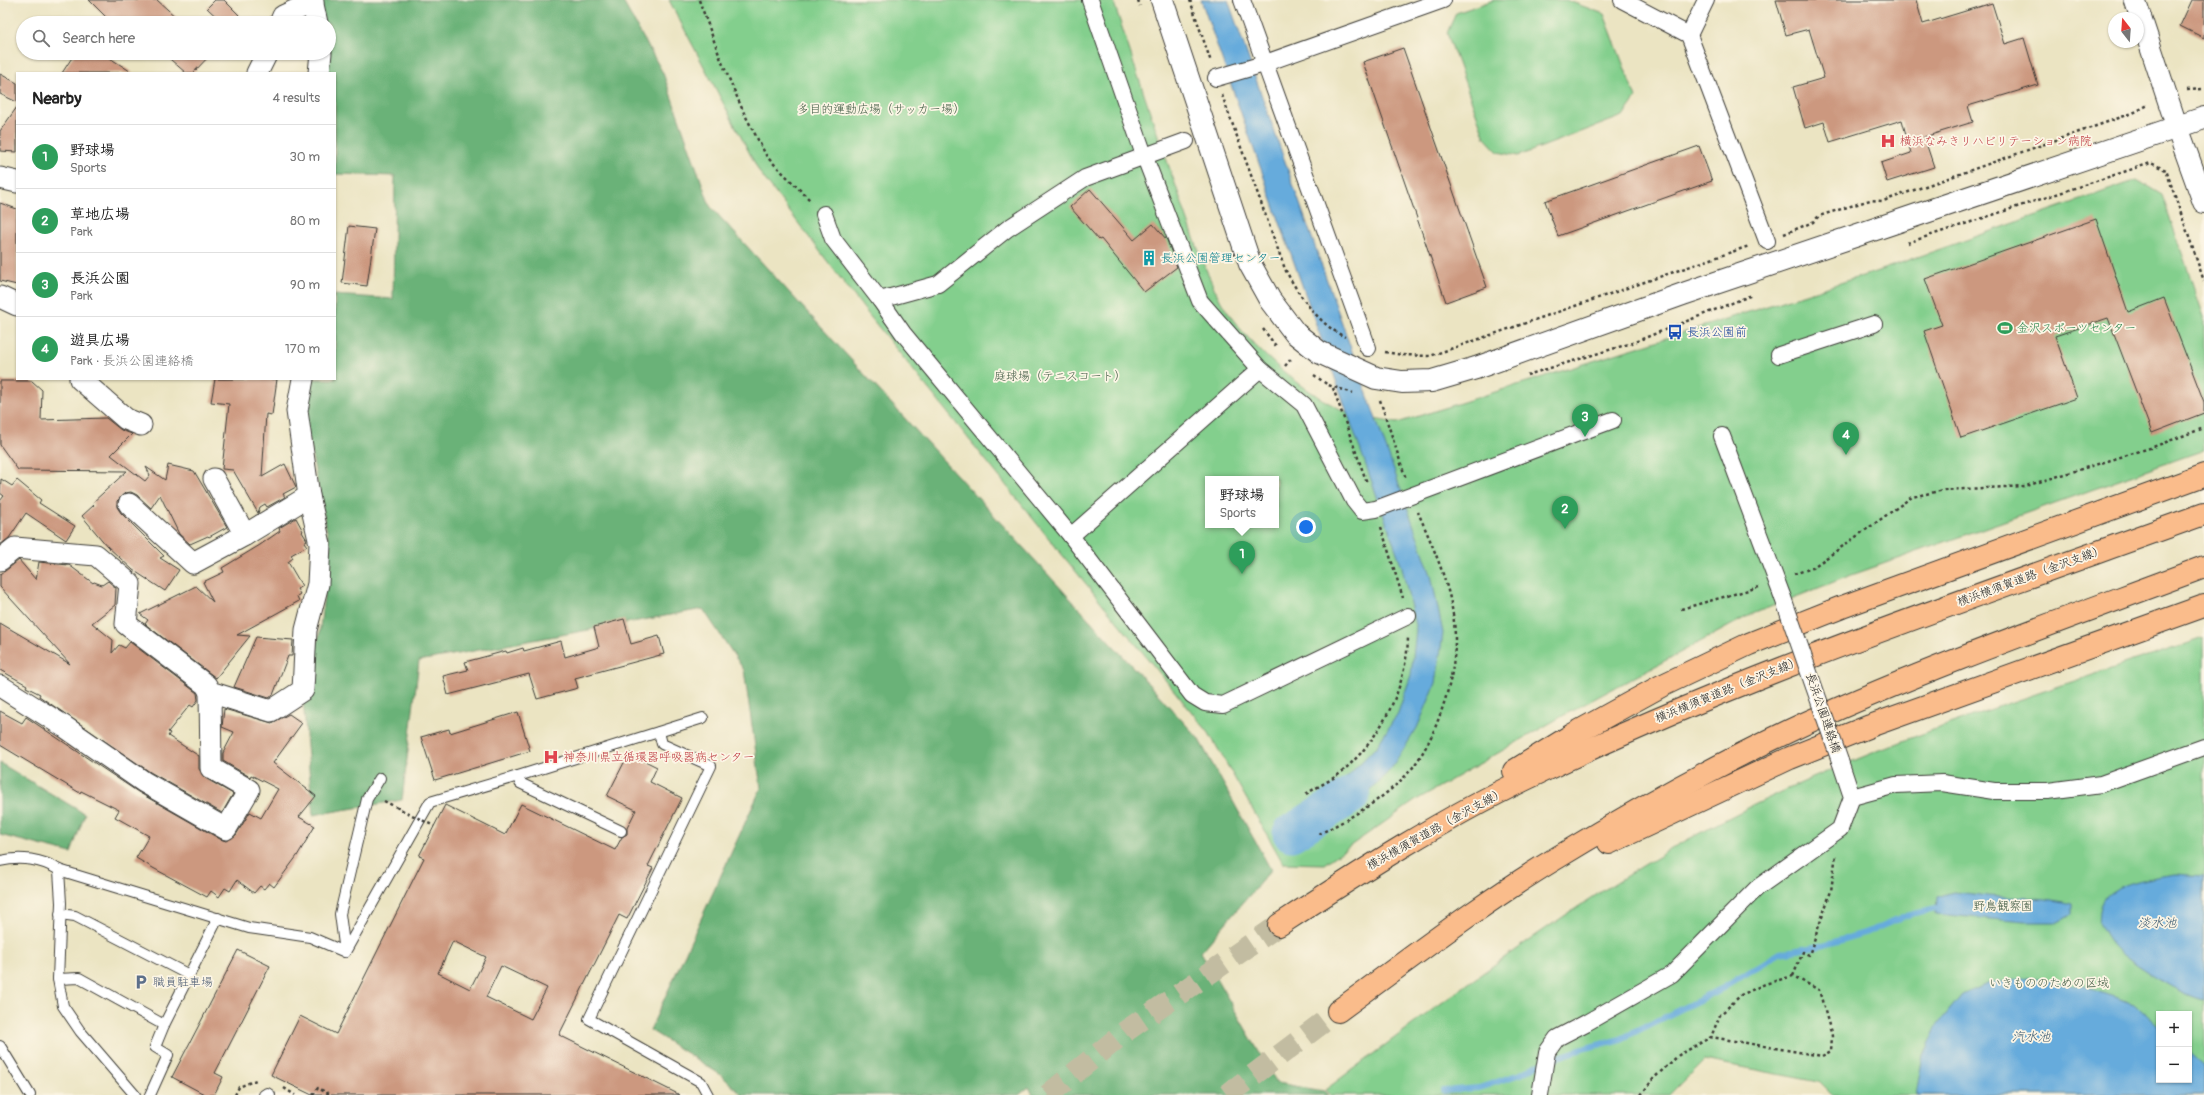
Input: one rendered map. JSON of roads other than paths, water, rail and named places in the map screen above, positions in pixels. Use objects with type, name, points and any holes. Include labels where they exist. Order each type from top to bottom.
[{"type":"highway","points":[[1388,854],[1572,735],[1661,686],[1749,644],[1842,607],[2204,475]]},
{"type":"highway","name":"横浜横須賀道路（金沢支線）","points":[[1280,925],[1388,854],[1527,778],[1663,716],[1783,668],[1910,620],[2204,514]]},
{"type":"highway","points":[[1338,1010],[1440,936],[1558,856],[1683,785],[1805,724],[1930,669],[2204,567]]},
{"type":"highway","points":[[1440,936],[1610,843],[1790,758],[1870,726],[2204,606]]},
{"type":"street","points":[[1090,0],[1144,155],[1200,301],[1260,369],[1304,405],[1354,501],[1362,511],[1376,509],[1613,420]]},
{"type":"street","points":[[1162,0],[1250,264],[1270,300],[1295,333],[1319,352],[1375,388],[1402,382],[1432,382],[1476,368],[1683,294],[2204,118]]},
{"type":"street","points":[[1242,0],[1261,65],[1368,348]]},
{"type":"street","points":[[1216,78],[1261,65],[1444,0]]},
{"type":"street","points":[[1622,0],[1689,35],[1767,241]]},
{"type":"street","points":[[1689,35],[1706,0]]},
{"type":"street","points":[[2135,0],[2177,127],[2204,202]]},
{"type":"street","points":[[284,16],[312,1],[315,16]]},
{"type":"street","points":[[258,72],[264,60]]},
{"type":"street","points":[[319,72],[320,60]]},
{"type":"street","points":[[880,300],[938,284],[1007,229],[1085,178],[1144,155],[1186,141]]},
{"type":"street","points":[[0,178],[16,182]]},
{"type":"street","points":[[824,214],[833,239],[880,300],[903,333],[1071,536],[1192,695],[1206,703],[1223,705],[1408,616]]},
{"type":"street","points":[[0,297],[16,305]]},
{"type":"street","points":[[1779,356],[1874,324]]},
{"type":"street","points":[[1071,536],[1260,369]]},
{"type":"street","points":[[81,380],[126,419],[142,425]]},
{"type":"street","points":[[210,692],[272,711],[303,690],[306,630],[318,584],[320,544],[309,496],[297,411],[303,380]]},
{"type":"street","name":"長浜公園連絡橋","points":[[1722,436],[1778,581],[1852,797]]},
{"type":"street","points":[[214,479],[245,535]]},
{"type":"street","points":[[129,504],[193,563],[245,535],[309,496]]},
{"type":"street","points":[[0,560],[15,548],[96,555],[130,584],[126,624],[206,685],[210,692],[211,768],[249,790],[226,829],[144,782],[65,727],[0,686]]},
{"type":"street","points":[[1540,1095],[1542,1075],[1547,1052],[1557,1038],[1672,974],[1757,888],[1840,829],[1852,797],[1896,785],[1942,783],[1994,791],[2048,791],[2101,784],[2204,747]]},
{"type":"lane","points":[[345,952],[430,802],[703,718]]},
{"type":"lane","points":[[659,732],[662,744],[711,766],[589,1019],[701,1082],[708,1095]]},
{"type":"lane","points":[[518,776],[520,783],[621,831]]},
{"type":"lane","points":[[345,952],[340,914],[367,799],[380,778]]},
{"type":"lane","points":[[0,861],[33,860],[48,863],[59,870],[249,928],[310,937],[345,952]]},
{"type":"lane","points":[[59,870],[60,914],[58,979],[63,1006],[80,1031],[135,1095]]},
{"type":"lane","points":[[60,914],[75,916],[189,975]]},
{"type":"lane","points":[[150,1095],[168,1055],[155,1047],[164,1024],[218,918]]},
{"type":"lane","points":[[58,979],[79,978],[164,1024]]},
{"type":"lane","points":[[0,1046],[30,1095]]},
{"type":"lane","points":[[264,1095],[267,1093],[270,1095]]},
{"type":"water","points":[[1201,0],[1228,0],[1431,575],[1443,633],[1436,683],[1417,728],[1391,769],[1358,803],[1313,830],[1300,806],[1342,782],[1377,746],[1398,713],[1411,675],[1416,630],[1402,567]]},
{"type":"water","name":"淡水池","points":[[2175,874],[2204,876],[2204,1000],[2195,998],[2171,986],[2121,954],[2112,945],[2099,924],[2101,905],[2106,896],[2114,890],[2134,882]]},
{"type":"water","points":[[1953,892],[2000,897],[2045,899],[2063,902],[2072,904],[2072,915],[2057,922],[2024,922],[1936,914],[1937,897]]},
{"type":"water","name":"汽水池","points":[[2030,978],[2084,987],[2135,1004],[2156,1023],[2156,1083],[2192,1083],[2192,1056],[2204,1066],[2204,1095],[1916,1095],[1923,1055],[1937,1025],[1962,995],[1987,984]]},
{"type":"waterway","points":[[1291,833],[1352,795]]},
{"type":"waterway","points":[[1443,1091],[1479,1088],[1520,1074],[1546,1061],[1586,1048],[1621,1039],[1723,988],[1780,953],[1821,946],[1868,932],[1907,915],[1936,908]]},
{"type":"tunnel","points":[[1048,1095],[1126,1031],[1279,925]]},
{"type":"tunnel","points":[[1227,1095],[1338,1011]]},
{"type":"place","name":"横浜なみきリハビリテーション病院","points":[[1888,141]]},
{"type":"place","name":"長浜公園管理センター","points":[[1149,258]]},
{"type":"place","name":"金沢スポーツセンター","points":[[2005,328]]},
{"type":"place","name":"長浜公園前","points":[[1675,332]]},
{"type":"place","name":"長浜公園","points":[[1585,437]]},
{"type":"place","name":"遊具広場","points":[[1846,455]]},
{"type":"place","name":"草地広場","points":[[1565,529]]},
{"type":"place","name":"野球場","points":[[1242,574]]},
{"type":"place","name":"神奈川県立循環器呼吸器病センター","points":[[551,757]]},
{"type":"place","name":"職員駐車場","points":[[141,982]]},
{"type":"park label","name":"多目的運動広場（サッカー場）","points":[[881,109]]},
{"type":"park label","name":"庭球場（テニスコート）","points":[[1060,376]]},
{"type":"park label","name":"野鳥観察園","points":[[2003,906]]},
{"type":"park label","name":"いきもののための区域","points":[[2049,983]]}]
